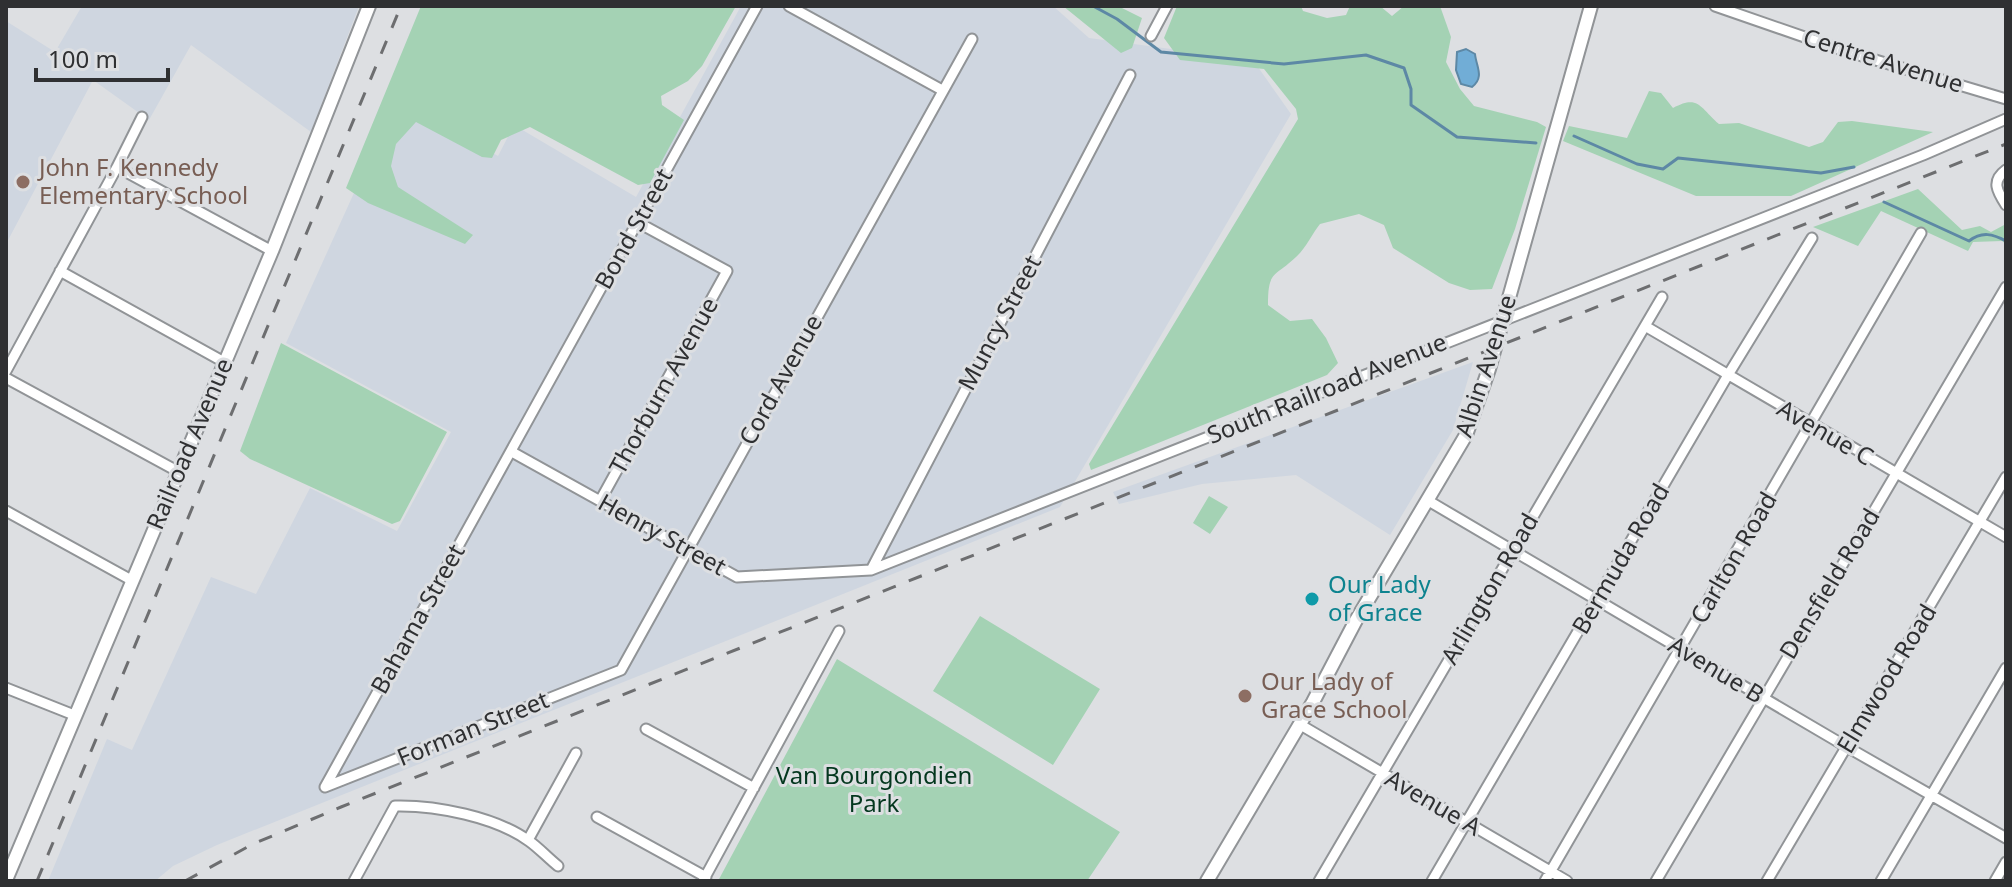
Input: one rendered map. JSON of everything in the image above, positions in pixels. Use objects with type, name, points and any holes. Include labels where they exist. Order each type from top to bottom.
[{"type":"main road","name":"Railroad Avenue","points":[[6,880],[272,251],[369,6]]},
{"type":"main road","name":"Albin Avenue","points":[[1207,881],[1466,435],[1489,369],[1591,6]]},
{"type":"main road","points":[[6,866],[20,846]]},
{"type":"street","name":"Bond Street","points":[[512,452],[757,6]]},
{"type":"street","points":[[789,6],[942,90]]},
{"type":"street","points":[[1151,36],[1167,6]]},
{"type":"street","name":"Centre Avenue","points":[[1715,6],[1842,50],[2006,99]]},
{"type":"street","name":"Cord Avenue","points":[[621,670],[972,39]]},
{"type":"street","name":"Muncy Street","points":[[871,570],[1130,75]]},
{"type":"street","points":[[6,371],[142,117]]},
{"type":"street","name":"South Railroad Avenue","points":[[871,570],[1923,155],[2006,119]]},
{"type":"street","points":[[117,167],[272,251]]},
{"type":"street","points":[[2002,172],[1996,183],[1997,191],[2006,205]]},
{"type":"street","name":"Thorburn Avenue","points":[[600,501],[727,271],[637,222]]},
{"type":"street","name":"Carlton Road","points":[[1545,881],[1921,233]]},
{"type":"street","name":"Bermuda Road","points":[[1432,881],[1728,375],[1812,238]]},
{"type":"street","points":[[60,271],[224,362]]},
{"type":"street","name":"Densfield Road","points":[[1656,881],[2006,287]]},
{"type":"street","name":"Arlington Road","points":[[1319,881],[1662,297]]},
{"type":"street","name":"Avenue C","points":[[1645,326],[2006,537]]},
{"type":"street","points":[[6,378],[179,472]]},
{"type":"street","name":"Henry Street","points":[[512,452],[737,577],[871,570]]},
{"type":"street","name":"Bahama Street","points":[[325,787],[512,452]]},
{"type":"street","name":"Elmwood Road","points":[[1767,881],[2006,477]]},
{"type":"street","name":"Avenue B","points":[[1427,500],[2006,838]]},
{"type":"street","points":[[6,511],[133,581]]},
{"type":"street","points":[[597,817],[704,879],[839,631]]},
{"type":"street","points":[[1881,881],[2006,668]]},
{"type":"street","name":"Forman Street","points":[[325,787],[621,670]]},
{"type":"street","points":[[6,688],[74,715]]},
{"type":"street","name":"Avenue A","points":[[1299,724],[1567,881]]},
{"type":"street","points":[[646,729],[754,788]]},
{"type":"street","points":[[528,840],[576,753]]},
{"type":"street","points":[[354,881],[395,806],[414,806],[486,819],[528,840],[558,866]]},
{"type":"street","points":[[1995,881],[2006,862]]},
{"type":"shaded area","points":[[82,6],[359,6],[311,132],[191,45],[149,120],[93,80],[6,244],[6,21],[55,52]]},
{"type":"shaded area","points":[[741,6],[1053,6],[1089,38],[1253,60],[1291,114],[1060,507],[217,845],[173,866],[155,881],[48,881],[107,739],[132,750],[211,577],[256,594],[310,488],[397,531],[451,432],[286,343],[397,98],[498,156],[514,125],[636,197]]},
{"type":"shaded area","points":[[1473,362],[1453,430],[1390,535],[1296,475],[1202,484],[1119,504],[1113,492]]},
{"type":"green space","points":[[421,6],[736,6],[702,66],[688,81],[661,96],[662,105],[684,120],[650,183],[638,185],[530,127],[501,140],[492,158],[482,157],[416,122],[396,144],[391,166],[398,187],[473,235],[465,244],[368,203],[346,188]]},
{"type":"green space","points":[[1063,6],[1118,6],[1142,18],[1132,48],[1121,53]]},
{"type":"green space","points":[[1177,6],[1301,6],[1303,11],[1327,18],[1346,15],[1350,6],[1380,6],[1392,16],[1404,6],[1440,6],[1451,37],[1446,62],[1460,89],[1474,106],[1546,127],[1515,229],[1492,289],[1470,290],[1449,283],[1393,248],[1384,225],[1359,214],[1320,224],[1300,253],[1271,280],[1268,305],[1290,321],[1312,319],[1338,363],[1327,375],[1091,470],[1089,464],[1298,119],[1296,109],[1264,69],[1180,60],[1164,38]]},
{"type":"green space","points":[[1649,91],[1661,93],[1673,108],[1694,103],[1719,124],[1739,123],[1809,147],[1823,142],[1838,122],[1852,121],[1933,132],[1791,196],[1696,196],[1563,141],[1569,126],[1627,138]]},
{"type":"green space","points":[[1918,189],[1962,230],[1980,226],[1991,232],[2006,224],[2006,244],[2002,241],[1973,242],[1968,251],[1881,211],[1858,246],[1813,227]]},
{"type":"green space","points":[[281,343],[447,432],[400,521],[392,524],[250,459],[240,451]]},
{"type":"green space","points":[[1209,496],[1228,507],[1210,534],[1193,523]]},
{"type":"green space","points":[[980,616],[1100,689],[1053,765],[933,691]]},
{"type":"green space","name":"Van Bourgondien Park","points":[[837,659],[1120,832],[1087,881],[718,881]]},
{"type":"water","points":[[1466,49],[1475,54],[1479,71],[1472,87],[1461,84],[1456,70],[1457,52]]},
{"type":"waterway","points":[[1093,6],[1117,19],[1161,52],[1284,64],[1366,55],[1404,68],[1411,89],[1411,105],[1457,137],[1536,143]]},
{"type":"waterway","points":[[1574,136],[1637,164],[1663,169],[1678,158],[1821,173],[1854,167]]},
{"type":"waterway","points":[[1884,202],[1969,241],[1988,235],[2006,241]]},
{"type":"railway","points":[[37,881],[401,6]]},
{"type":"railway","points":[[185,881],[253,844],[341,807],[2006,144]]},
{"type":"place","name":"John F. Kennedy Elementary School","points":[[23,182]]},
{"type":"place","name":"Our Lady of Grace","points":[[1312,599]]},
{"type":"place","name":"Our Lady of Grace School","points":[[1245,696]]}]
